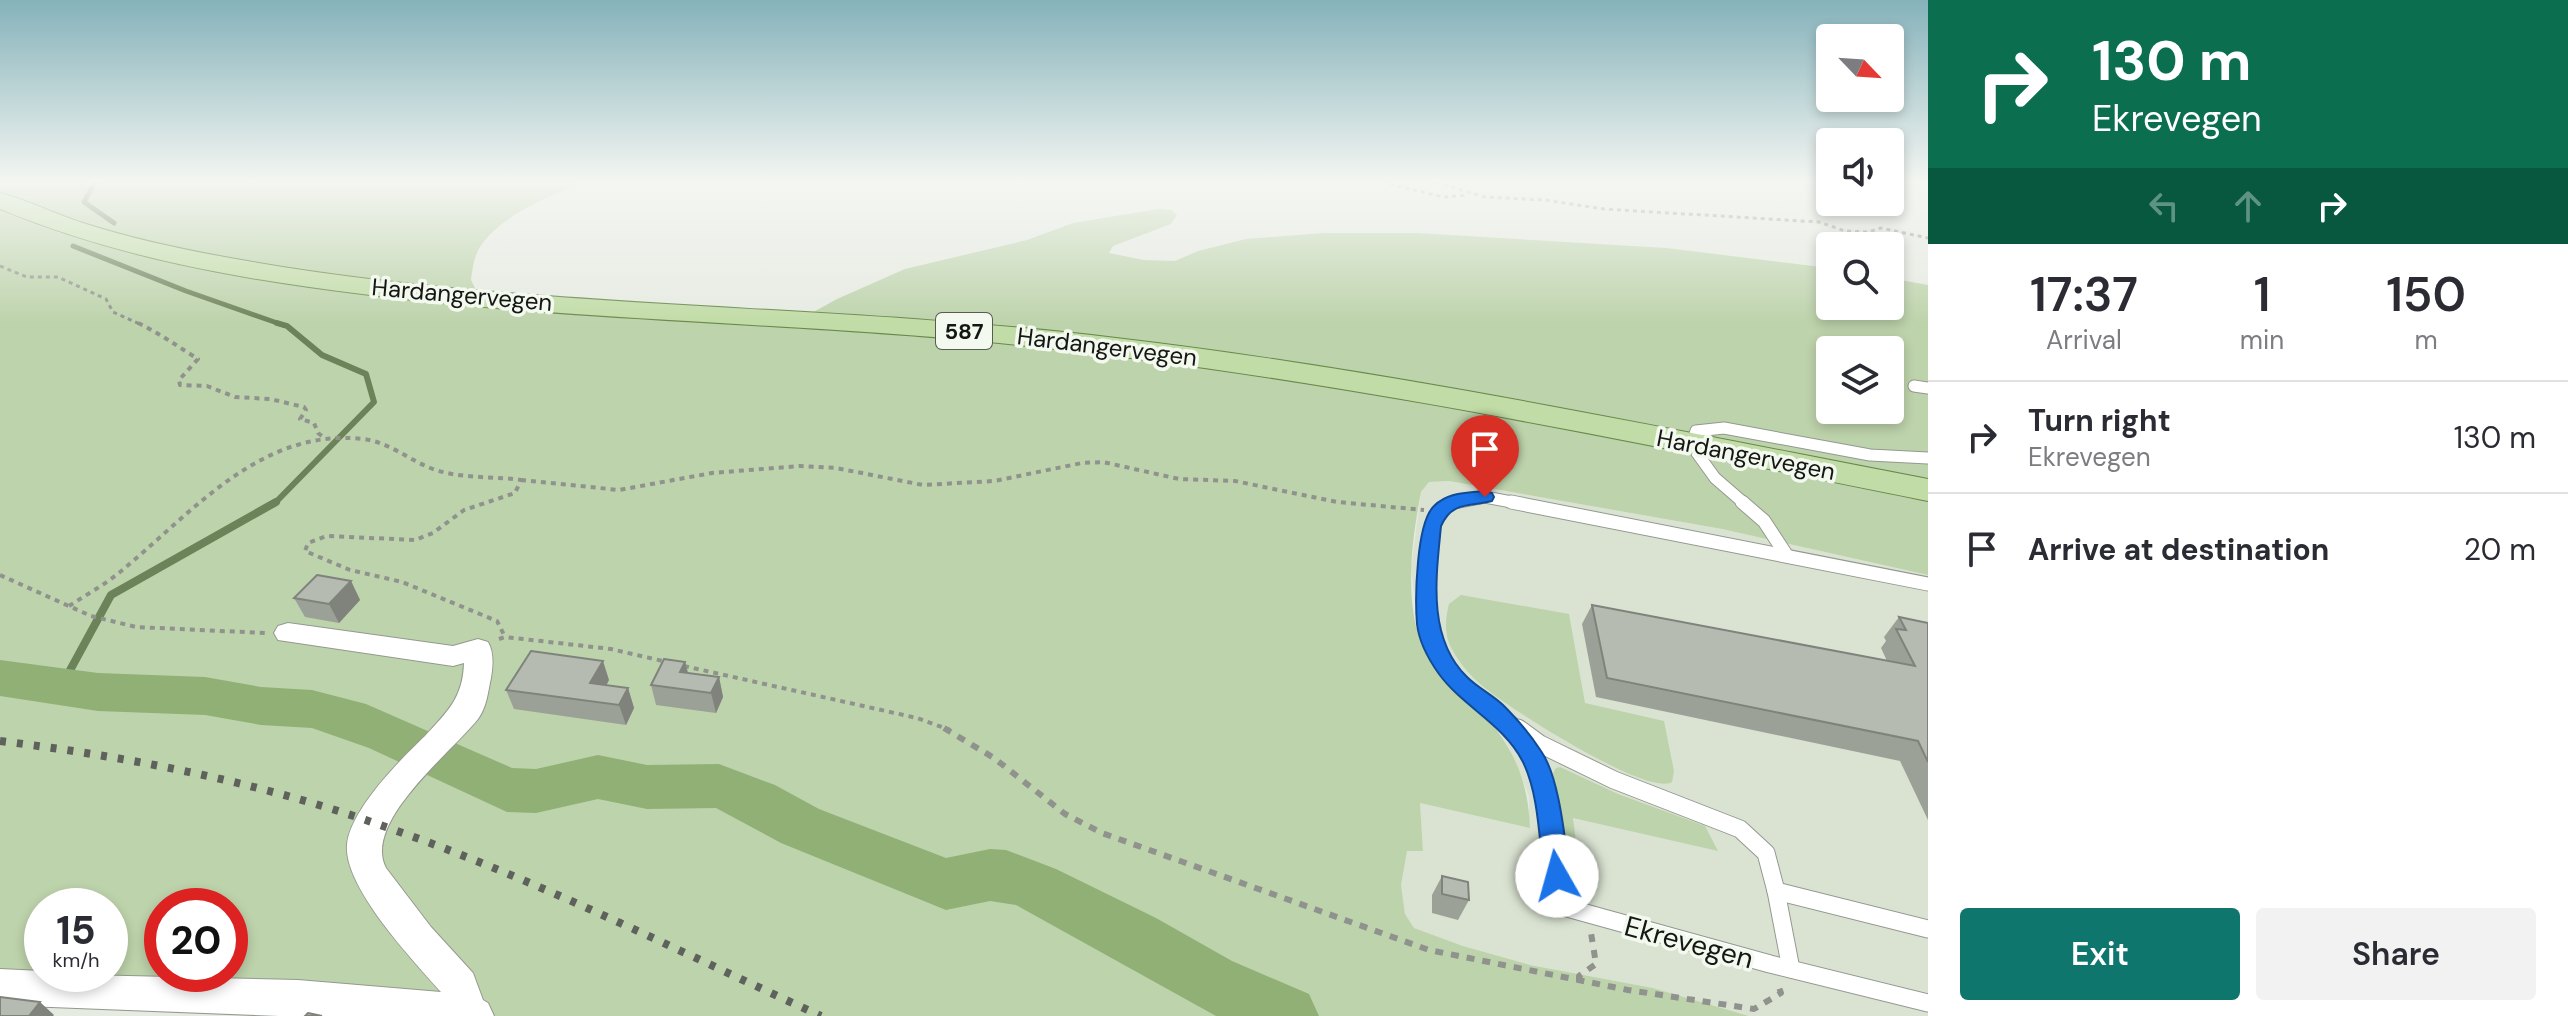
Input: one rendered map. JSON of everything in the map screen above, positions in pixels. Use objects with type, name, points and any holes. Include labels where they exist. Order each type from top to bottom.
[{"type":"main road","name":"Hardangervegen","points":[[78,229],[136,246],[297,278],[451,296],[914,326],[1163,352],[1429,394],[1928,490]]},
{"type":"street","points":[[288,633],[453,656],[478,649],[478,671],[469,709],[408,773],[372,822],[364,842],[365,861],[390,903],[460,986],[469,1015]]},
{"type":"street","points":[[0,987],[77,993],[272,997],[475,1016]]},
{"type":"lane","points":[[1914,386],[1928,388]]},
{"type":"lane","points":[[1694,437],[1696,431],[1704,428],[1724,428],[1870,455],[1928,458]]},
{"type":"lane","points":[[1697,453],[1710,474],[1756,513],[1778,539],[1787,556]]},
{"type":"lane","points":[[1438,512],[1452,501],[1485,497],[1691,535],[1928,584]]},
{"type":"lane","name":"Ekrevegen","points":[[1438,512],[1432,526],[1428,565],[1428,625],[1433,644],[1461,684],[1540,744],[1614,780],[1740,829],[1766,853],[1791,969]]},
{"type":"lane","name":"Ekrevegen","points":[[1497,713],[1533,758],[1547,805],[1560,906],[1770,964],[1928,1003]]},
{"type":"lane","points":[[1776,891],[1928,929]]},
{"type":"path","points":[[1842,229],[1868,232],[1876,229]]},
{"type":"path","points":[[1888,229],[1928,238]]},
{"type":"path","points":[[0,266],[27,277],[58,277],[106,299],[113,312],[136,319],[143,328],[161,333],[164,339],[198,359],[179,380],[180,385],[207,386],[235,397],[270,399],[304,407],[306,410],[300,419],[314,423],[318,433],[326,439]]},
{"type":"path","points":[[69,606],[122,571],[161,534],[241,469],[290,445],[326,439],[362,439],[384,444],[415,461],[449,473],[589,490],[641,489],[712,473],[800,466],[836,468],[923,485],[994,481],[1082,463],[1103,462],[1179,479],[1235,481],[1337,502],[1438,512]]},
{"type":"path","points":[[505,637],[497,621],[402,582],[350,570],[311,555],[304,547],[312,540],[327,536],[415,540],[433,533],[464,510],[515,493],[521,480]]},
{"type":"path","points":[[0,575],[91,616],[136,627],[288,633]]},
{"type":"path","points":[[478,649],[505,637],[611,649],[917,718],[954,732],[994,758],[1065,814],[1116,838],[1429,950],[1579,981],[1754,1009],[1781,993],[1770,964]]},
{"type":"path","points":[[1579,981],[1579,976],[1596,964],[1590,914]]},
{"type":"shaded area","points":[[1449,481],[1722,529],[1928,575],[1928,1016],[1749,1016],[1653,988],[1530,965],[1414,928],[1405,914],[1401,885],[1407,850],[1423,851],[1420,803],[1529,827],[1529,796],[1510,750],[1497,728],[1448,679],[1420,640],[1411,569],[1421,492],[1429,482]]},
{"type":"green space","points":[[0,229],[496,229],[483,242],[474,261],[471,280],[477,292],[531,309],[770,326],[797,321],[837,299],[905,269],[1027,240],[1056,229],[1157,229],[1113,246],[1109,253],[1144,260],[1175,261],[1198,251],[1246,239],[1323,233],[1416,233],[1666,248],[1816,266],[1816,320],[1904,320],[1904,281],[1928,285],[1928,575],[1722,529],[1449,481],[1429,482],[1421,492],[1411,584],[1419,638],[1433,663],[1483,713],[1505,742],[1525,790],[1530,828],[1420,803],[1423,851],[1407,851],[1401,885],[1405,914],[1414,928],[1463,946],[1530,965],[1653,988],[1749,1016],[475,1016],[82,992],[128,992],[128,888],[24,888],[24,988],[0,987]]},
{"type":"green space","points":[[1461,595],[1569,614],[1585,703],[1664,721],[1674,771],[1672,782],[1658,783],[1608,764],[1548,730],[1480,684],[1456,656],[1447,634],[1449,604]]},
{"type":"green space","points":[[1560,767],[1618,794],[1705,826],[1718,851],[1573,818],[1580,873],[1566,870],[1553,773]]},
{"type":"building","points":[[317,575],[351,581],[329,604],[294,598]]},
{"type":"building","points":[[1592,605],[1915,666],[1896,629],[1906,630],[1899,617],[1928,623],[1928,762],[1918,741],[1607,678]]},
{"type":"building","points":[[531,651],[603,661],[590,683],[628,688],[619,705],[506,690]]},
{"type":"building","points":[[664,659],[685,662],[680,672],[719,677],[711,693],[651,685]]},
{"type":"building","points":[[1442,876],[1468,882],[1469,900],[1442,894]]},
{"type":"building","points":[[0,997],[40,1002],[29,1016],[0,1016]]},
{"type":"waterway","points":[[73,246],[279,324]]},
{"type":"waterway","points":[[276,502],[374,402],[366,374],[322,355],[287,326],[279,324]]},
{"type":"waterway","points":[[279,324],[283,325]]},
{"type":"waterway","points":[[62,685],[111,595],[276,502]]},
{"type":"waterway","points":[[0,678],[98,692],[205,696],[261,706],[312,709],[348,718],[387,734],[507,790],[536,791],[598,777],[647,787],[719,786],[756,801],[800,826],[946,884],[990,875],[1006,876],[1036,887],[1135,938],[1210,982],[1287,1016]]},
{"type":"railway","points":[[0,741],[146,763],[242,784],[336,810],[495,868],[821,1016]]},
{"type":"route","points":[[1485,497],[1463,497],[1438,512],[1432,526],[1428,565],[1428,625],[1433,644],[1446,668],[1497,713],[1533,758],[1547,805],[1557,876]]}]
